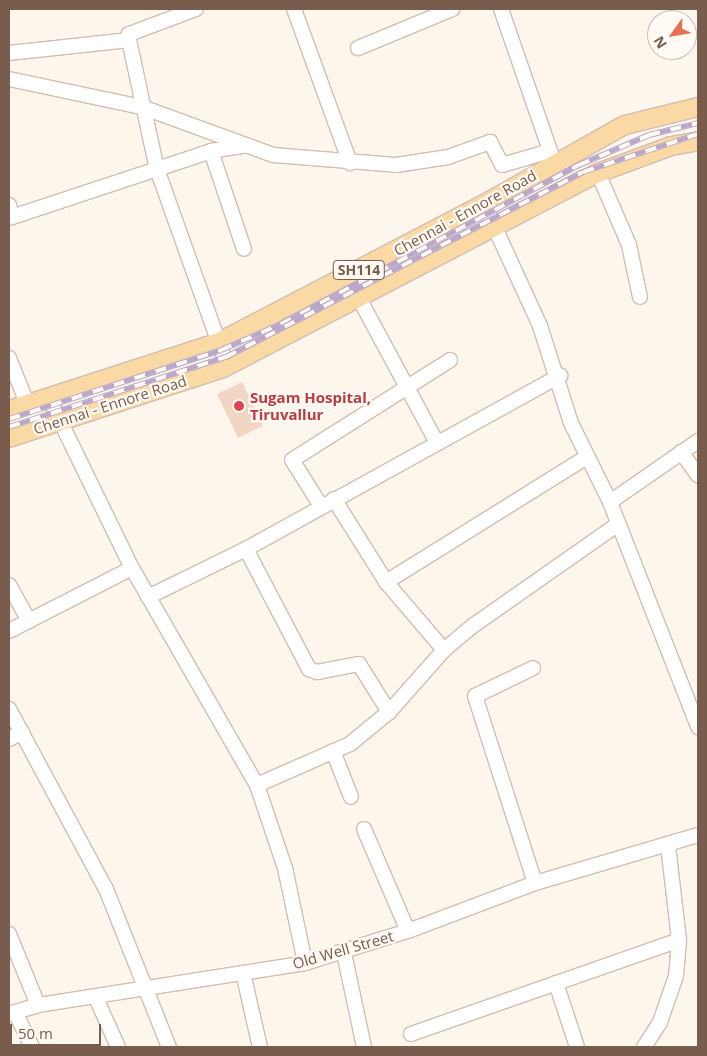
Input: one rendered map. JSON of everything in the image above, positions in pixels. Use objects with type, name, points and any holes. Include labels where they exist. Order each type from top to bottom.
[{"type":"main road","name":"Chennai - Ennore Road","points":[[9,410],[219,342],[484,204],[552,157],[625,125],[698,107]]},
{"type":"main road","name":"Chennai - Ennore Road","points":[[9,438],[227,366],[360,300],[598,173],[671,146],[698,141]]},
{"type":"street","points":[[294,9],[350,163]]},
{"type":"street","points":[[358,48],[452,9]]},
{"type":"street","points":[[9,79],[142,108],[272,155],[350,163],[396,165],[448,157],[490,142],[502,165],[552,157],[501,9]]},
{"type":"street","points":[[200,10],[129,34],[129,40],[142,108],[157,169],[227,366]]},
{"type":"street","points":[[9,53],[129,40]]},
{"type":"street","points":[[10,213],[211,151],[247,145]]},
{"type":"street","points":[[211,151],[244,250]]},
{"type":"street","points":[[598,173],[629,245],[640,297]]},
{"type":"street","points":[[484,204],[560,376],[571,423],[610,502],[695,709],[698,727]]},
{"type":"street","points":[[360,300],[437,443]]},
{"type":"street","points":[[9,358],[27,403]]},
{"type":"street","points":[[321,506],[292,460],[398,396],[405,386],[450,360]]},
{"type":"street","points":[[148,596],[246,549],[560,376]]},
{"type":"street","points":[[48,396],[132,568],[257,785],[285,868],[305,963]]},
{"type":"street","points":[[610,502],[698,440]]},
{"type":"street","points":[[681,452],[698,475]]},
{"type":"street","points":[[386,582],[587,457]]},
{"type":"street","points":[[334,499],[386,582],[444,650]]},
{"type":"street","points":[[257,785],[350,744],[389,712],[444,650],[618,524]]},
{"type":"street","points":[[246,549],[309,669],[359,664],[389,712]]},
{"type":"street","points":[[9,631],[132,568]]},
{"type":"street","points":[[9,585],[29,620]]},
{"type":"street","points":[[533,668],[476,696],[535,883]]},
{"type":"street","points":[[9,709],[106,889],[148,990],[169,1047]]},
{"type":"street","points":[[9,739],[22,732]]},
{"type":"street","points":[[332,751],[351,797]]},
{"type":"street","points":[[364,829],[408,932]]},
{"type":"street","name":"Old Well Street","points":[[12,1013],[38,1005],[148,990],[305,963],[344,953],[408,932],[535,883],[698,835]]},
{"type":"street","points":[[644,1047],[660,1022],[676,976],[680,940],[668,845]]},
{"type":"street","points":[[9,934],[38,1005]]},
{"type":"street","points":[[411,1034],[680,940]]},
{"type":"street","points":[[344,953],[364,1047]]},
{"type":"street","points":[[243,973],[260,1047]]},
{"type":"street","points":[[556,983],[577,1047]]},
{"type":"street","points":[[96,998],[118,1047]]},
{"type":"street","points":[[12,1013],[32,1047]]},
{"type":"building","points":[[242,382],[263,426],[238,438],[217,394]]},
{"type":"railway","points":[[9,419],[221,350],[281,324],[579,165],[649,135],[698,123]]},
{"type":"railway","points":[[9,427],[226,357],[583,172],[698,134]]},
{"type":"place","name":"Sugam Hospital, Tiruvallur","points":[[239,406]]}]
